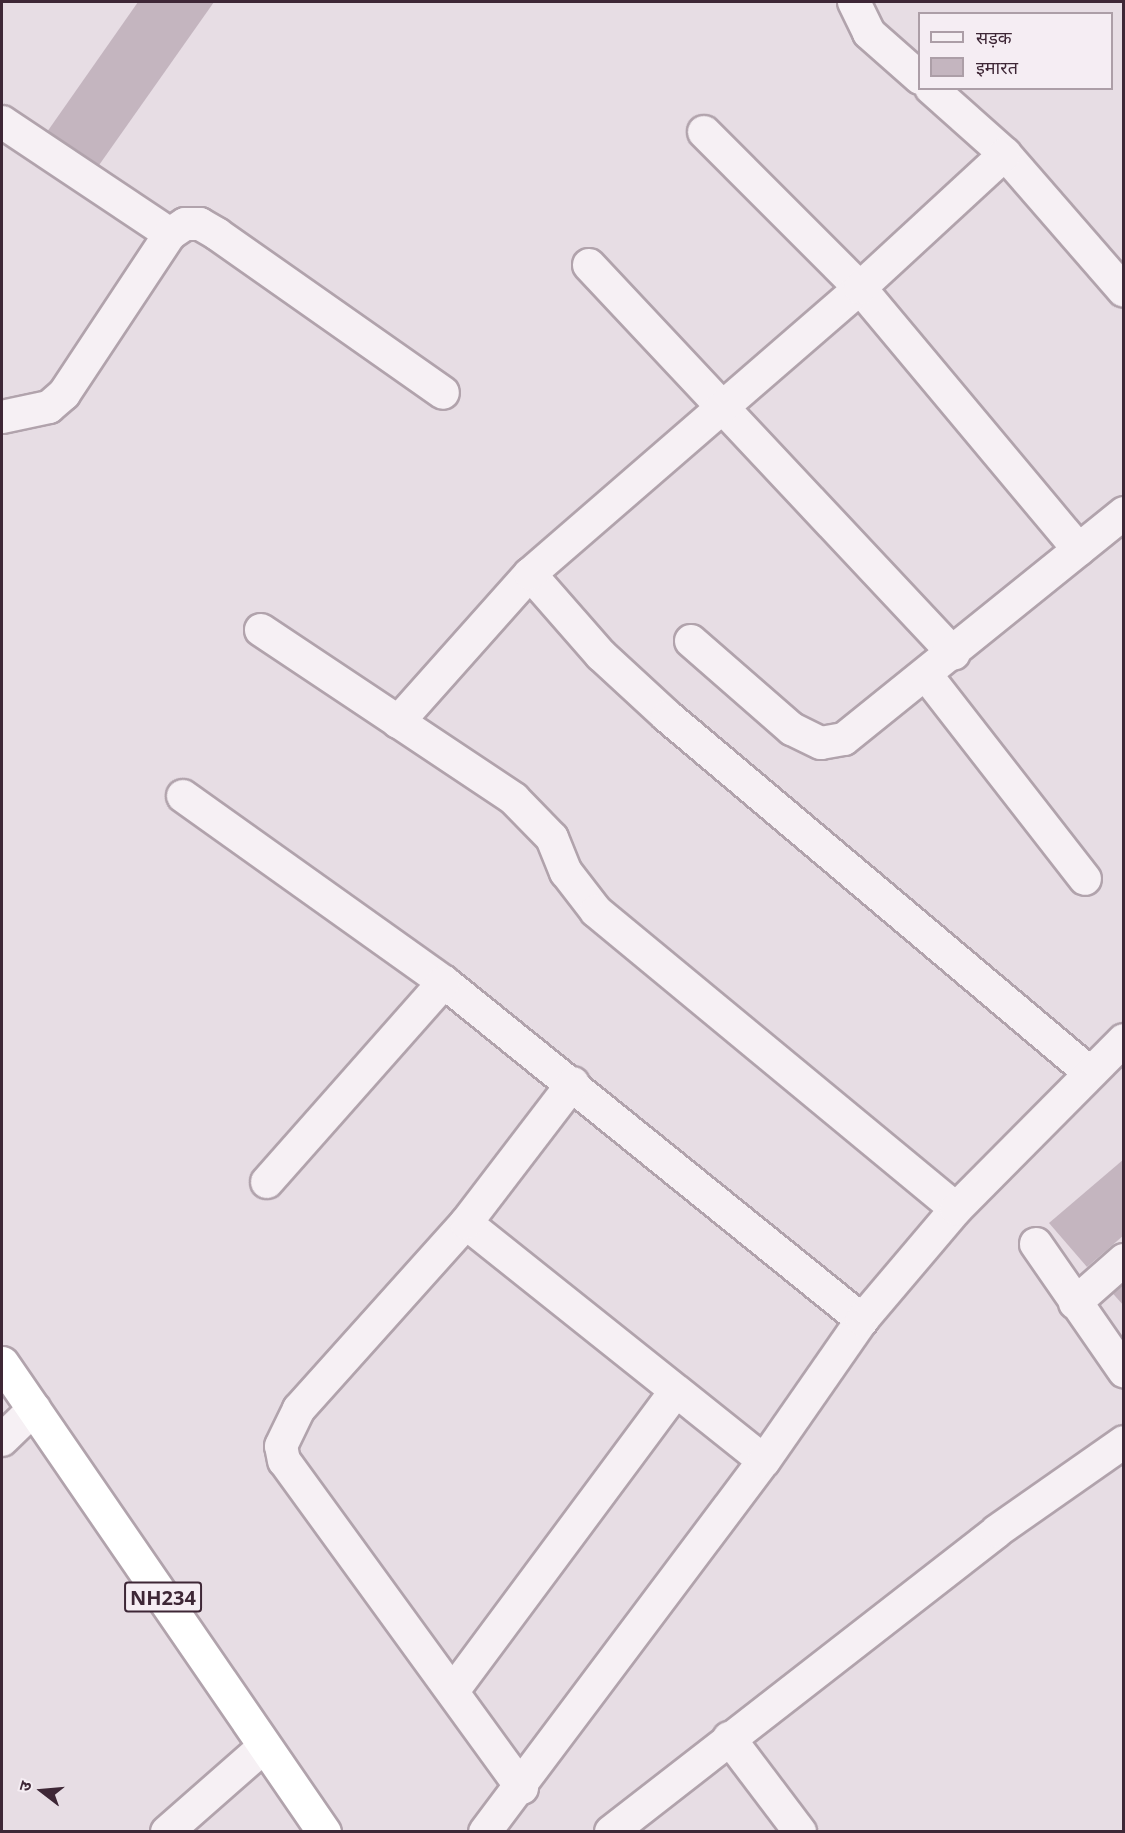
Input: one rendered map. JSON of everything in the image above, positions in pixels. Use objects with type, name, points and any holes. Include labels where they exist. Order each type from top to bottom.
[{"type":"highway","name":"NH234","points":[[2,1363],[324,1832]]},
{"type":"street","points":[[854,2],[869,33],[918,76]]},
{"type":"street","points":[[933,90],[1005,154],[1123,289]]},
{"type":"street","points":[[2,122],[170,234]]},
{"type":"street","points":[[704,132],[860,288],[1079,550]]},
{"type":"street","points":[[398,722],[530,574],[860,288],[1005,154]]},
{"type":"street","points":[[2,417],[49,407],[64,394],[170,234],[185,224],[200,224],[443,393]]},
{"type":"street","points":[[589,265],[954,654]]},
{"type":"street","points":[[691,641],[792,729],[821,743],[844,739],[866,726],[1124,513]]},
{"type":"street","points":[[530,574],[601,655],[667,716],[1089,1072]]},
{"type":"street","points":[[261,630],[514,799],[552,838],[567,872],[596,911],[956,1209]]},
{"type":"street","points":[[927,675],[1085,879]]},
{"type":"street","points":[[183,796],[444,982],[573,1083],[862,1320]]},
{"type":"street","points":[[267,1182],[444,982]]},
{"type":"street","points":[[485,1832],[522,1788],[764,1461],[862,1320],[956,1209],[1089,1072],[1124,1040]]},
{"type":"street","points":[[522,1788],[284,1461],[281,1446],[299,1409],[466,1223],[573,1083]]},
{"type":"street","points":[[466,1223],[764,1461]]},
{"type":"street","points":[[1036,1245],[1124,1371]]},
{"type":"street","points":[[1075,1303],[1124,1260]]},
{"type":"street","points":[[453,1691],[675,1392]]},
{"type":"street","points":[[2,1440],[34,1409]]},
{"type":"street","points":[[611,1832],[997,1531],[1124,1442]]},
{"type":"street","points":[[729,1738],[800,1832]]},
{"type":"street","points":[[168,1832],[265,1746]]},
{"type":"building","points":[[138,2],[214,2],[97,168],[47,132]]},
{"type":"building","points":[[1124,1159],[1124,1235],[1087,1267],[1049,1223]]},
{"type":"building","points":[[1124,1273],[1124,1306],[1107,1287]]}]
